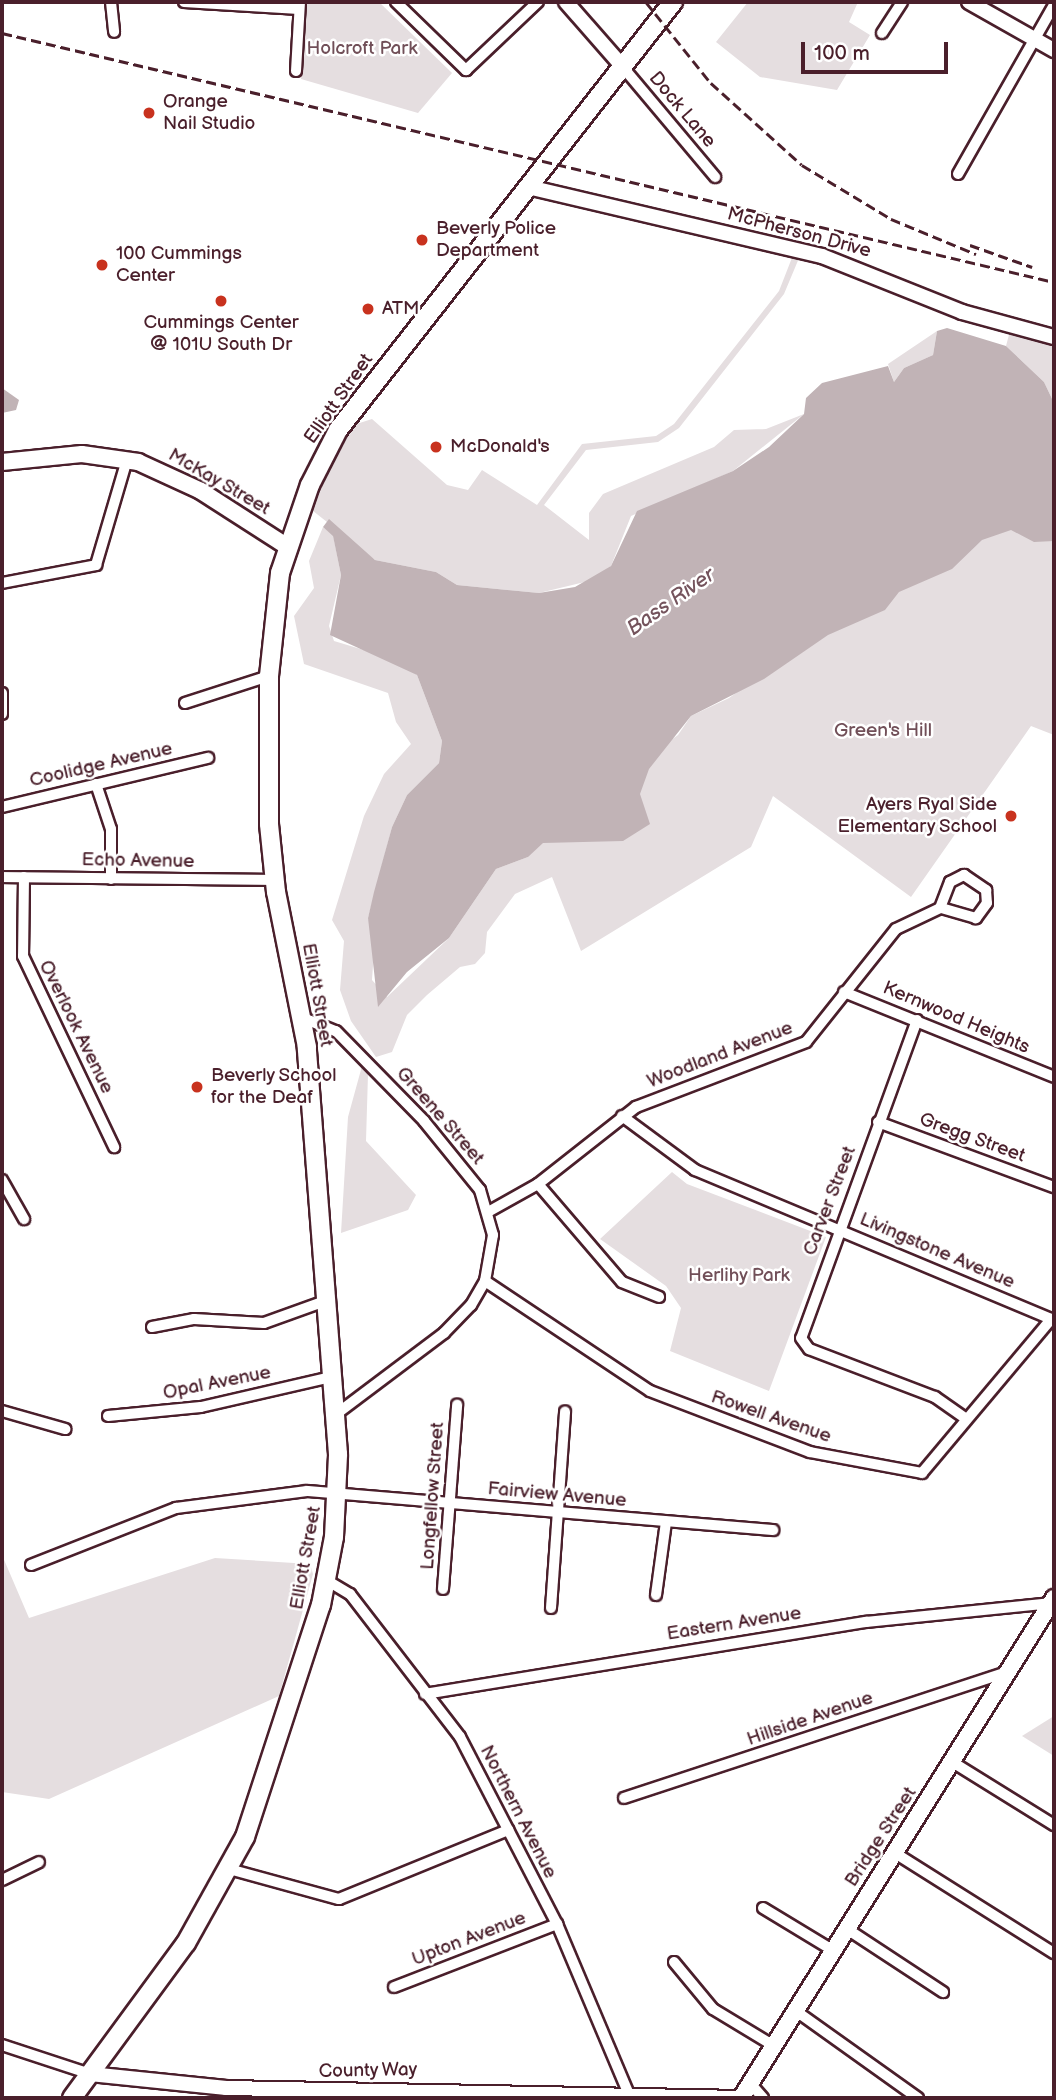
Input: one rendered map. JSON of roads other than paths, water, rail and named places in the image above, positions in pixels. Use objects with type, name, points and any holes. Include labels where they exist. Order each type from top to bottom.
[{"type":"main road","name":"Elliott Street","points":[[72,2098],[172,1964],[229,1868],[264,1792],[328,1581],[338,1492],[335,1415],[303,1018],[274,880],[269,677],[274,604],[288,547],[338,430],[673,2]]},
{"type":"main road","name":"McKay Street","points":[[2,462],[82,454],[127,460],[201,491],[288,547]]},
{"type":"main road","name":"Bridge Street","points":[[741,2098],[1053,1602]]},
{"type":"street","points":[[111,2],[114,32]]},
{"type":"street","points":[[184,2],[300,6],[296,71]]},
{"type":"street","points":[[396,2],[466,70],[538,2]]},
{"type":"street","points":[[566,2],[622,66]]},
{"type":"street","points":[[882,33],[902,2]]},
{"type":"street","points":[[969,2],[1054,50]]},
{"type":"street","points":[[958,174],[1054,5]]},
{"type":"street","name":"Dock Lane","points":[[622,66],[715,177]]},
{"type":"street","name":"McPherson Drive","points":[[528,187],[822,256],[962,312],[1054,338]]},
{"type":"street","points":[[2,583],[96,565],[127,460]]},
{"type":"street","points":[[185,703],[269,677]]},
{"type":"street","points":[[2,693],[3,714]]},
{"type":"street","name":"Coolidge Avenue","points":[[2,807],[208,758]]},
{"type":"street","points":[[96,784],[111,829],[111,879]]},
{"type":"street","name":"Echo Avenue","points":[[2,877],[274,880]]},
{"type":"street","name":"Overlook Avenue","points":[[24,877],[23,956],[114,1147]]},
{"type":"street","points":[[974,877],[986,890],[987,903],[976,918],[940,908],[957,878],[974,877]]},
{"type":"street","name":"Woodland Avenue","points":[[488,1212],[538,1184],[622,1116],[806,1042],[896,929],[940,908]]},
{"type":"street","name":"Kernwood Heights","points":[[844,992],[1054,1077]]},
{"type":"street","name":"Greene Street","points":[[303,1018],[336,1031],[403,1098],[480,1190],[488,1212],[492,1252],[485,1281],[444,1333],[335,1415]]},
{"type":"street","name":"Carver Street","points":[[916,1020],[802,1325],[804,1344],[935,1397],[965,1418]]},
{"type":"street","name":"Livingstone Avenue","points":[[622,1116],[695,1170],[1053,1320]]},
{"type":"street","name":"Gregg Street","points":[[878,1122],[1054,1187]]},
{"type":"street","points":[[2,1180],[24,1219]]},
{"type":"street","points":[[538,1184],[622,1282],[659,1297]]},
{"type":"street","name":"Rowell Avenue","points":[[485,1281],[650,1391],[810,1452],[922,1474],[965,1418],[1053,1320]]},
{"type":"street","points":[[152,1327],[194,1319],[264,1323],[325,1301]]},
{"type":"street","name":"Opal Avenue","points":[[108,1416],[201,1407],[331,1377]]},
{"type":"street","name":"Longfellow Street","points":[[443,1589],[457,1405]]},
{"type":"street","points":[[2,1411],[65,1429]]},
{"type":"street","points":[[551,1608],[565,1411]]},
{"type":"street","name":"Fairview Avenue","points":[[31,1564],[176,1508],[338,1492],[450,1504],[773,1530]]},
{"type":"street","points":[[656,1595],[666,1521]]},
{"type":"street","name":"Northern Avenue","points":[[328,1581],[350,1594],[460,1737],[557,1924],[628,2092]]},
{"type":"street","name":"Eastern Avenue","points":[[425,1694],[866,1622],[1053,1602]]},
{"type":"street","name":"Hillside Avenue","points":[[624,1798],[1007,1672]]},
{"type":"street","points":[[954,1763],[1054,1825]]},
{"type":"street","points":[[229,1868],[339,1899],[508,1830]]},
{"type":"street","points":[[895,1853],[1054,1953]]},
{"type":"street","points":[[2,1880],[39,1862]]},
{"type":"street","points":[[763,1908],[834,1951]]},
{"type":"street","name":"Upton Avenue","points":[[394,1987],[557,1924]]},
{"type":"street","points":[[847,1929],[943,1992]]},
{"type":"street","points":[[674,1962],[713,2009],[774,2046]]},
{"type":"street","points":[[796,2011],[918,2098]]},
{"type":"street","name":"County Way","points":[[2,2045],[90,2074],[239,2088],[525,2094],[628,2092],[741,2098]]},
{"type":"street","points":[[750,2083],[763,2098]]},
{"type":"water","name":"Bass River","points":[[947,328],[1006,346],[1044,382],[1054,403],[1054,541],[1034,542],[1011,530],[982,540],[952,569],[899,592],[885,610],[828,635],[764,679],[691,716],[649,769],[640,794],[650,824],[623,841],[543,843],[528,857],[496,869],[449,938],[407,972],[378,1007],[368,918],[374,892],[392,827],[407,795],[439,763],[442,741],[417,675],[330,635],[341,575],[333,536],[323,527],[329,519],[375,560],[436,572],[457,585],[539,593],[575,587],[611,566],[637,511],[733,471],[769,447],[804,414],[806,398],[822,383],[888,366],[894,382],[904,368],[933,355],[937,331]]},
{"type":"water","points":[[2,388],[19,400],[16,410],[2,413]]},
{"type":"railway","points":[[646,2],[711,83],[802,165],[891,219],[976,254]]},
{"type":"railway","points":[[2,33],[1054,282]]},
{"type":"railway","points":[[970,245],[1032,267]]},
{"type":"place","name":"Orange Nail Studio","points":[[149,113]]},
{"type":"place","name":"Beverly Police Department","points":[[422,240]]},
{"type":"place","name":"100 Cummings Center","points":[[102,265]]},
{"type":"place","name":"Cummings Center @ 101U South Dr","points":[[221,301]]},
{"type":"place","name":"ATM","points":[[368,309]]},
{"type":"place","name":"McDonald's","points":[[436,447]]},
{"type":"place","name":"Ayers Ryal Side Elementary School","points":[[1011,816]]},
{"type":"place","name":"Beverly School for the Deaf","points":[[197,1087]]},
{"type":"park label","name":"Holcroft Park","points":[[362,49]]},
{"type":"park label","name":"Green's Hill","points":[[883,731]]},
{"type":"park label","name":"Herlihy Park","points":[[739,1276]]}]
